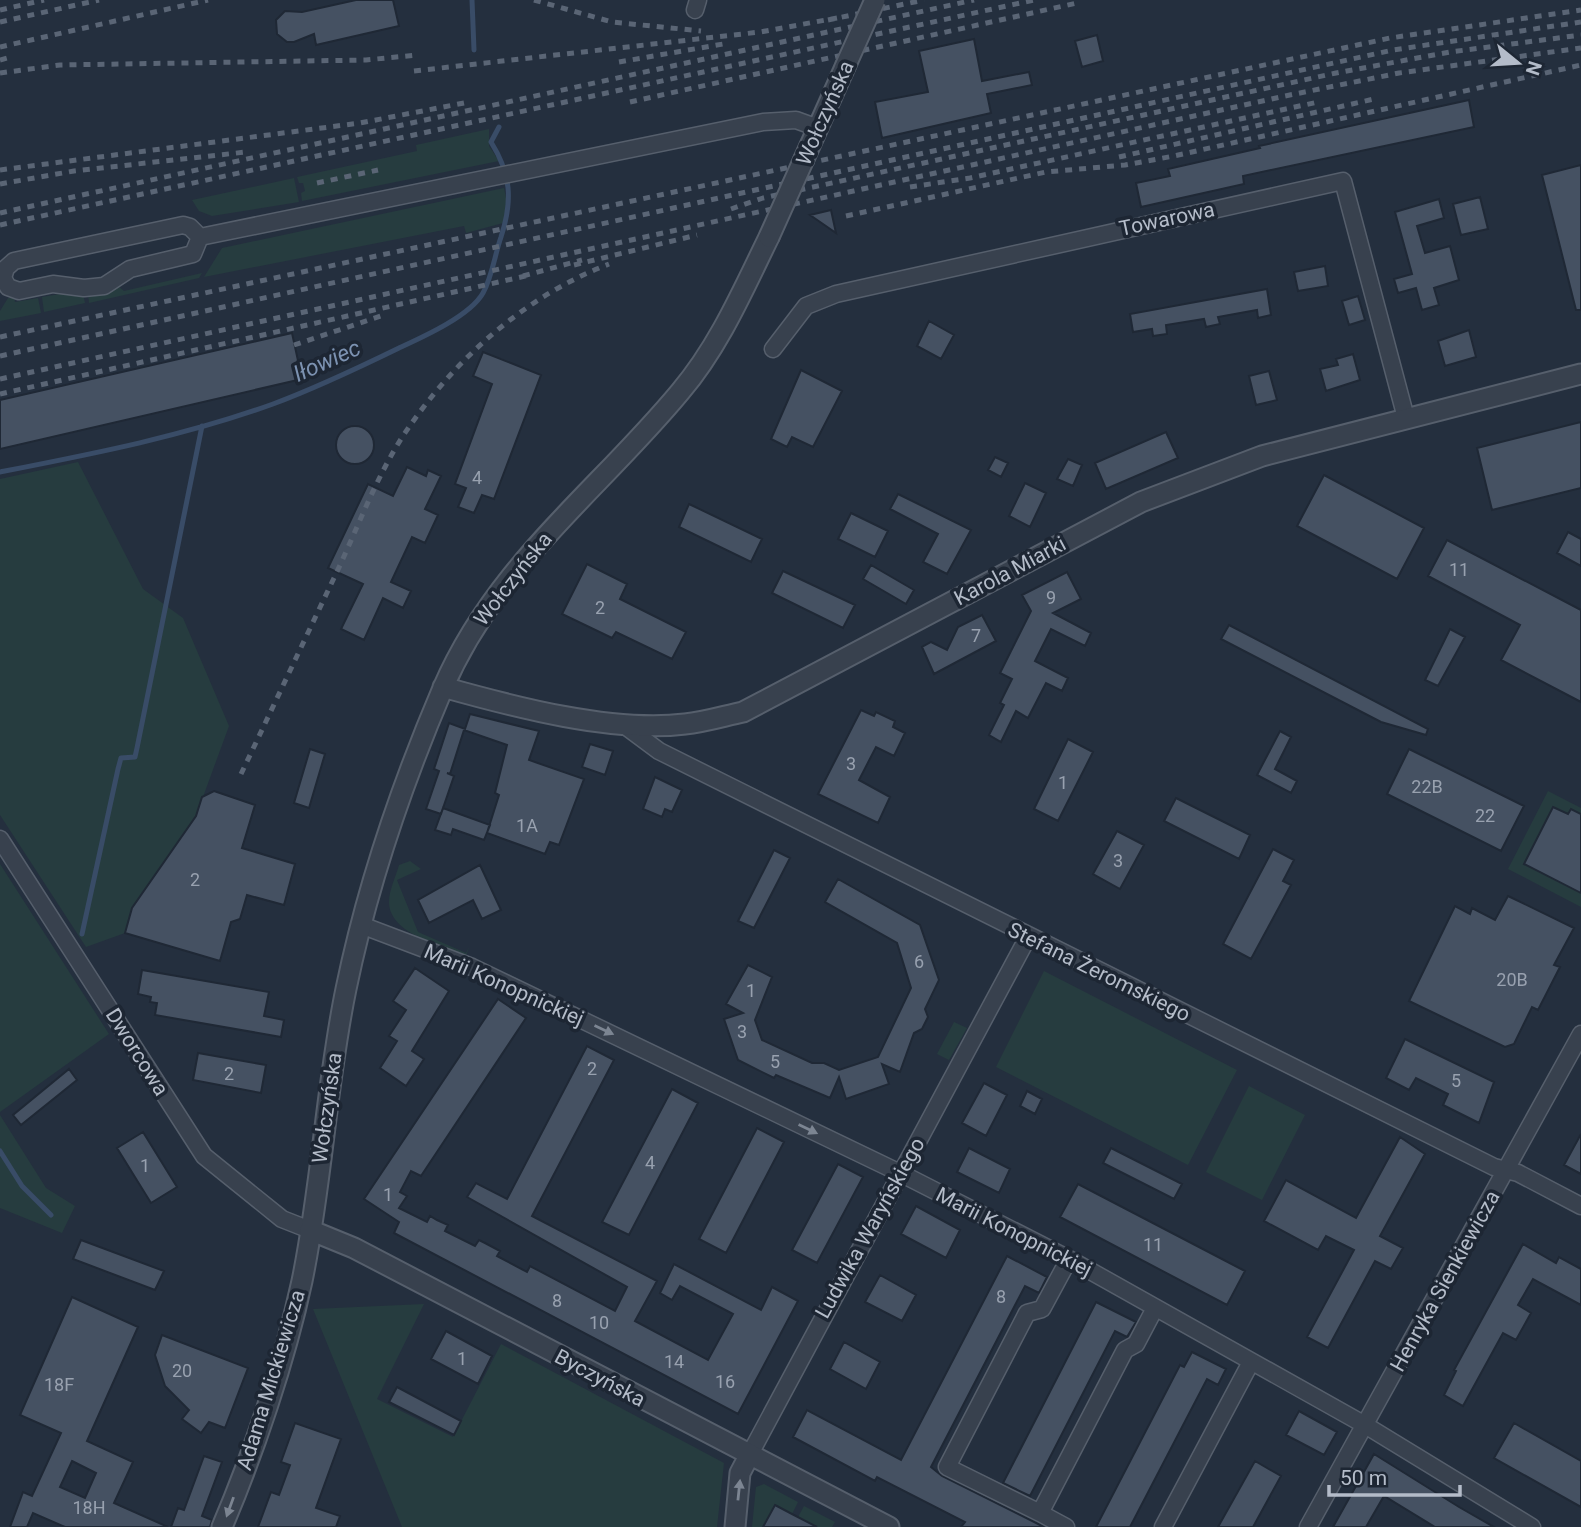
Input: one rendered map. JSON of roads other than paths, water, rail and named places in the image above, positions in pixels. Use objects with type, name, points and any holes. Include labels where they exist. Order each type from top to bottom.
[{"type":"street","name":"Wołczyńska","points":[[310,1230],[332,1069],[345,992],[361,925],[405,787],[443,687],[461,649],[487,605],[580,498],[682,390],[713,347],[769,237],[875,0]]},
{"type":"street","points":[[200,237],[763,122],[796,120],[818,128]]},
{"type":"street","name":"Towarowa","points":[[773,349],[806,306],[836,294],[1343,181],[1406,418]]},
{"type":"street","points":[[183,225],[197,231],[200,237],[193,254],[130,269],[104,286],[53,284],[19,291],[8,287],[3,278],[6,268],[14,261],[183,225]]},
{"type":"street","name":"Karola Miarki","points":[[443,687],[524,707],[624,725],[685,724],[743,712],[1141,502],[1262,456],[1581,374]]},
{"type":"street","name":"Stefana Żeromskiego","points":[[624,725],[659,751],[1028,937],[1482,1161],[1518,1173],[1581,1206]]},
{"type":"street","name":"Dworcowa","points":[[0,839],[204,1156],[282,1219],[310,1230]]},
{"type":"street","name":"Marii Konopnickiej","points":[[361,925],[472,967],[900,1173],[1069,1259],[1364,1425],[1531,1527]]},
{"type":"street","name":"Ludwika Waryńskiego","points":[[735,1527],[740,1473],[1028,937]]},
{"type":"street","name":"Henryka Sienkiewicza","points":[[1308,1527],[1581,1034]]},
{"type":"street","name":"Byczyńska","points":[[310,1230],[354,1248],[889,1527]]},
{"type":"street","name":"Adama Mickiewicza","points":[[222,1527],[249,1455],[282,1351],[302,1278],[310,1230]]},
{"type":"street","points":[[1066,1527],[947,1467],[1027,1313],[1042,1309],[1069,1259]]},
{"type":"street","points":[[1040,1513],[1125,1350],[1136,1344],[1156,1308]]},
{"type":"street","points":[[1163,1527],[1251,1362]]},
{"type":"waterway","name":"Iłowiec","points":[[472,0],[474,50]]},
{"type":"waterway","name":"Iłowiec","points":[[0,472],[138,443],[240,415],[337,378],[457,318],[477,302],[483,293],[505,224],[508,199],[506,176],[491,142],[499,127]]},
{"type":"waterway","points":[[82,934],[121,758],[135,757],[202,426]]},
{"type":"waterway","name":"Iłowiec","points":[[0,1151],[22,1186],[51,1215]]},
{"type":"railway","points":[[0,10],[44,0]]},
{"type":"railway","points":[[0,22],[99,0]]},
{"type":"railway","points":[[0,47],[208,0]]},
{"type":"railway","points":[[534,0],[612,22],[701,31]]},
{"type":"railway","points":[[828,20],[924,0]]},
{"type":"railway","points":[[0,213],[974,0]]},
{"type":"railway","points":[[0,225],[1034,0]]},
{"type":"railway","points":[[630,102],[1077,3]]},
{"type":"railway","points":[[0,337],[1390,38],[1581,10]]},
{"type":"railway","points":[[414,71],[760,32],[837,18]]},
{"type":"railway","points":[[0,356],[1393,50],[1581,22]]},
{"type":"railway","points":[[731,209],[763,198],[1336,73],[1450,52],[1581,35]]},
{"type":"railway","points":[[619,62],[723,44]]},
{"type":"railway","points":[[0,379],[1285,96],[1399,73],[1581,48]]},
{"type":"railway","points":[[0,73],[60,65],[366,60],[417,55]]},
{"type":"railway","points":[[0,60],[11,57]]},
{"type":"railway","points":[[846,216],[1046,172],[1125,165],[1174,156],[1581,65]]},
{"type":"railway","points":[[1119,157],[1374,99]]},
{"type":"railway","points":[[910,187],[970,178],[1318,102]]},
{"type":"railway","points":[[0,170],[360,123],[464,103]]},
{"type":"railway","points":[[0,184],[74,171],[246,152]]},
{"type":"railway","points":[[317,183],[378,170]]},
{"type":"railway","points":[[574,265],[697,235]]},
{"type":"railway","points":[[523,276],[582,260]]},
{"type":"railway","points":[[241,774],[382,472],[421,411],[466,358],[491,335],[547,294],[609,264]]},
{"type":"railway","points":[[0,394],[530,275]]},
{"type":"railway","points":[[294,345],[384,315]]}]
